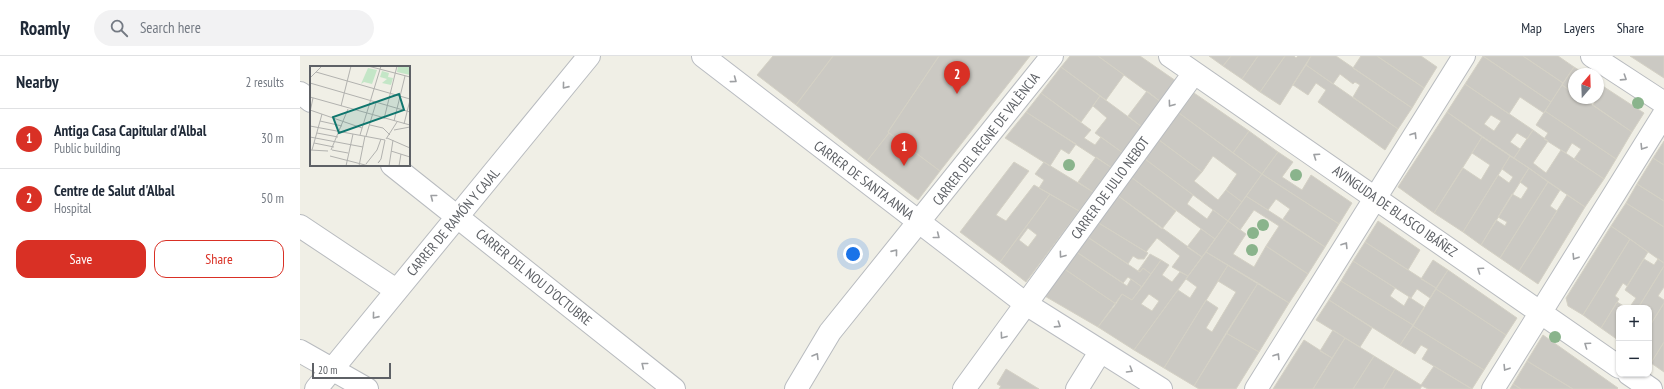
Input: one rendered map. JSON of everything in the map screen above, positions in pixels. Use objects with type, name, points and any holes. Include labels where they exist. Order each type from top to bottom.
[{"type":"street","name":"CARRER DE RAMÓN Y CAJAL","points":[[316,389],[590,56]]},
{"type":"street","name":"CARRER DE SANTA ANNA","points":[[703,56],[1026,304],[1161,389]]},
{"type":"street","name":"CARRER DEL REGNE DE VALÈNCIA","points":[[796,389],[830,332],[1052,56]]},
{"type":"street","name":"AVINGUDA DE BLASCO IBÁÑEZ","points":[[1170,56],[1376,197],[1616,365]]},
{"type":"street","points":[[1256,389],[1464,56]]},
{"type":"street","points":[[1592,56],[1664,104]]},
{"type":"street","name":"CARRER DE JULIO NEBOT","points":[[964,389],[1194,73]]},
{"type":"street","points":[[300,93],[310,100]]},
{"type":"street","points":[[1493,389],[1664,114]]},
{"type":"street","name":"CARRER DEL NOU D'OCTUBRE","points":[[393,166],[674,389]]},
{"type":"street","points":[[300,226],[396,290]]},
{"type":"street","points":[[300,351],[367,389]]},
{"type":"street","points":[[1077,389],[1100,352]]},
{"type":"street","points":[[1633,377],[1651,389]]},
{"type":"building","points":[[773,56],[833,56],[796,105],[757,75]]},
{"type":"building","points":[[833,56],[939,56],[888,132],[889,133],[867,161],[796,105]]},
{"type":"building","points":[[939,56],[1030,56],[940,171],[888,132]]},
{"type":"building","points":[[1070,56],[1098,56],[1124,75],[1106,100],[1061,67]]},
{"type":"building","points":[[1098,56],[1140,56],[1176,81],[1161,102]]},
{"type":"building","points":[[1209,56],[1231,56],[1223,66]]},
{"type":"building","points":[[1231,56],[1258,56],[1242,79],[1223,66]]},
{"type":"building","points":[[1258,56],[1285,56],[1260,92],[1242,79]]},
{"type":"building","points":[[1285,56],[1294,56],[1296,58],[1298,56],[1311,56],[1280,105],[1260,92]]},
{"type":"building","points":[[1311,56],[1336,56],[1412,108],[1398,129],[1353,97],[1360,85],[1355,82],[1353,84],[1340,74],[1333,84],[1306,65]]},
{"type":"building","points":[[1361,56],[1377,56],[1424,88],[1412,108],[1353,68]]},
{"type":"building","points":[[1377,56],[1421,56],[1437,67],[1424,88]]},
{"type":"building","points":[[1483,56],[1523,56],[1563,83],[1551,102]]},
{"type":"building","points":[[1483,56],[1551,102],[1544,113],[1520,97],[1509,114],[1465,84]]},
{"type":"building","points":[[1523,56],[1558,56],[1574,67],[1568,68],[1568,76],[1563,83]]},
{"type":"building","points":[[1630,56],[1664,56],[1664,78]]},
{"type":"building","points":[[1306,65],[1398,129],[1385,150],[1318,102],[1326,90],[1316,83],[1308,95],[1293,85]]},
{"type":"building","points":[[1061,67],[1100,96],[1081,122],[1041,93]]},
{"type":"building","points":[[1568,76],[1568,89],[1562,85]]},
{"type":"building","points":[[1465,84],[1533,130],[1527,139],[1517,133],[1510,142],[1520,149],[1514,158],[1447,112]],"holes":[[[1491,115],[1501,121],[1494,131],[1484,124]]]},
{"type":"building","points":[[1562,85],[1568,89],[1568,104],[1591,104],[1632,132],[1616,159],[1545,111]]},
{"type":"building","points":[[1604,87],[1644,113],[1632,132],[1593,105],[1604,104]]},
{"type":"building","points":[[1147,91],[1161,102],[1142,127],[1128,116]]},
{"type":"building","points":[[1041,93],[1091,130],[1084,138],[1095,145],[1101,137],[1123,153],[1112,168],[1026,112]]},
{"type":"building","points":[[1194,93],[1249,131],[1233,153],[1179,113]]},
{"type":"building","points":[[1100,96],[1142,127],[1123,153],[1095,133],[1107,118],[1093,106]]},
{"type":"building","points":[[1545,111],[1616,159],[1604,179],[1574,159],[1581,149],[1572,143],[1566,153],[1544,139],[1548,133],[1536,125]]},
{"type":"building","points":[[1026,112],[1076,144],[1069,154],[1061,149],[1050,166],[1005,138]]},
{"type":"building","points":[[1447,112],[1482,137],[1434,213],[1398,187]]},
{"type":"building","points":[[1179,113],[1262,174],[1242,202],[1226,190],[1237,174],[1213,156],[1202,172],[1159,140]]},
{"type":"building","points":[[1533,130],[1548,141],[1533,163],[1546,173],[1561,150],[1604,179],[1585,207],[1514,158]]},
{"type":"building","points":[[1249,131],[1278,152],[1262,174],[1233,153]]},
{"type":"building","points":[[889,133],[940,171],[918,200],[867,161]]},
{"type":"building","points":[[1482,137],[1510,156],[1463,232],[1434,213],[1463,168],[1481,180],[1490,165],[1472,153]]},
{"type":"building","points":[[1159,140],[1202,172],[1194,181],[1218,200],[1226,190],[1242,202],[1228,221],[1145,159]]},
{"type":"building","points":[[1664,141],[1664,165],[1653,158]]},
{"type":"building","points":[[1278,152],[1293,162],[1282,177],[1302,190],[1311,175],[1352,203],[1339,224],[1262,174]]},
{"type":"building","points":[[1510,156],[1529,168],[1481,245],[1463,232],[1498,175],[1509,183],[1513,177],[1502,169]]},
{"type":"building","points":[[1096,157],[1112,168],[1093,192],[1078,182]]},
{"type":"building","points":[[1653,158],[1664,165],[1664,201],[1637,184]]},
{"type":"building","points":[[1145,159],[1193,195],[1187,204],[1207,219],[1213,210],[1228,221],[1215,239],[1131,177]]},
{"type":"building","points":[[1014,162],[1029,171],[996,215],[1006,221],[1034,185],[1050,194],[1000,262],[960,232]]},
{"type":"building","points":[[1044,162],[1093,192],[1079,211],[1039,188],[1044,180],[1035,174]]},
{"type":"building","points":[[1529,168],[1548,182],[1500,258],[1481,245],[1496,220],[1505,226],[1507,222],[1498,217],[1512,194],[1521,199],[1528,188],[1520,182]]},
{"type":"building","points":[[1262,174],[1339,224],[1325,247],[1283,219],[1290,209],[1276,199],[1268,210],[1246,196]]},
{"type":"building","points":[[1131,177],[1176,211],[1162,229],[1117,195]]},
{"type":"building","points":[[1548,182],[1560,190],[1550,206],[1557,211],[1519,271],[1500,258]]},
{"type":"building","points":[[1637,184],[1664,201],[1664,227],[1626,203]]},
{"type":"building","points":[[1050,194],[1079,211],[1026,282],[1000,262]],"holes":[[[1028,228],[1037,235],[1028,247],[1019,240]]]},
{"type":"building","points":[[1117,195],[1202,257],[1188,276],[1172,267],[1180,256],[1157,238],[1146,252],[1097,222]]},
{"type":"building","points":[[1567,195],[1585,207],[1538,284],[1519,271]]},
{"type":"building","points":[[1246,196],[1325,247],[1308,274],[1266,246],[1279,226],[1254,210],[1240,230],[1228,221]]},
{"type":"building","points":[[1626,203],[1664,227],[1664,263],[1611,226]]},
{"type":"building","points":[[1228,221],[1246,234],[1233,254],[1254,267],[1266,246],[1308,274],[1289,303],[1206,252]]},
{"type":"building","points":[[1378,221],[1420,250],[1408,270],[1365,242]]},
{"type":"building","points":[[1097,222],[1148,253],[1144,259],[1138,259],[1133,256],[1128,264],[1086,236]]},
{"type":"building","points":[[1611,226],[1630,239],[1583,315],[1568,306],[1566,298]]},
{"type":"building","points":[[1201,229],[1215,239],[1202,257],[1187,247]]},
{"type":"building","points":[[1086,236],[1138,271],[1140,272],[1143,268],[1151,274],[1142,287],[1128,277],[1123,283],[1075,251]]},
{"type":"building","points":[[1630,239],[1648,252],[1627,286],[1623,283],[1615,296],[1619,299],[1601,328],[1583,315]]},
{"type":"building","points":[[1365,242],[1436,288],[1430,298],[1417,289],[1411,298],[1353,261]]},
{"type":"building","points":[[1075,251],[1127,286],[1131,279],[1142,287],[1132,300],[1122,294],[1116,304],[1063,268]]},
{"type":"building","points":[[1206,252],[1228,265],[1164,368],[1134,350],[1178,290],[1190,298],[1197,287],[1186,279]]},
{"type":"building","points":[[1150,254],[1161,260],[1151,274],[1143,268],[1140,272],[1138,271]]},
{"type":"building","points":[[1644,259],[1654,265],[1658,259],[1664,263],[1664,266],[1640,305],[1631,305],[1636,298],[1625,290]]},
{"type":"building","points":[[1161,260],[1169,265],[1162,275],[1172,282],[1180,272],[1188,276],[1134,350],[1098,327],[1122,294],[1132,300]],"holes":[[[1149,294],[1159,301],[1152,311],[1141,304]]]},
{"type":"building","points":[[1433,260],[1448,270],[1436,288],[1421,279]]},
{"type":"building","points":[[1353,261],[1395,288],[1390,296],[1404,306],[1409,297],[1424,307],[1413,325],[1341,281]]},
{"type":"building","points":[[1228,265],[1258,283],[1194,386],[1164,368],[1206,300],[1218,308],[1206,328],[1212,332],[1236,292],[1218,281]]},
{"type":"building","points":[[1664,266],[1664,287],[1658,296],[1664,300],[1664,303],[1652,322],[1652,305],[1640,305]]},
{"type":"building","points":[[1063,268],[1116,304],[1098,327],[1043,295]]},
{"type":"building","points":[[1448,270],[1517,318],[1506,335],[1436,289]]},
{"type":"building","points":[[1341,281],[1413,325],[1400,345],[1329,300]]},
{"type":"building","points":[[1258,283],[1289,303],[1259,352],[1226,333]]},
{"type":"building","points":[[1436,289],[1506,335],[1484,370],[1413,326]]},
{"type":"building","points":[[1329,300],[1372,328],[1360,347],[1316,320]]},
{"type":"building","points":[[1617,302],[1622,305],[1616,305],[1616,339],[1601,328]]},
{"type":"building","points":[[1664,303],[1664,342],[1652,361],[1652,341],[1652,322]]},
{"type":"building","points":[[1413,326],[1484,370],[1472,389],[1422,359],[1428,349],[1421,345],[1415,354],[1400,345]]},
{"type":"building","points":[[1333,330],[1345,338],[1332,358],[1320,351]]},
{"type":"building","points":[[1226,333],[1259,352],[1236,389],[1199,389],[1194,386]]},
{"type":"building","points":[[1543,335],[1618,388],[1573,389],[1527,361]]},
{"type":"building","points":[[1345,338],[1374,356],[1353,389],[1313,389]]},
{"type":"building","points":[[1304,340],[1332,358],[1313,389],[1273,389]]},
{"type":"building","points":[[1664,342],[1664,372],[1652,364]]},
{"type":"building","points":[[1374,356],[1395,369],[1383,389],[1353,389]]},
{"type":"building","points":[[1527,361],[1573,389],[1521,389],[1513,384]]},
{"type":"building","points":[[1434,366],[1472,389],[1428,389],[1422,386],[1420,389],[1383,389],[1395,369],[1421,385]]},
{"type":"building","points":[[1006,369],[1039,389],[999,389],[1001,386],[997,384]]},
{"type":"building","points":[[1513,384],[1521,389],[1510,389]]},
{"type":"place","name":"Centre de Salut d'Albal","points":[[957,94]]},
{"type":"place","name":"Antiga Casa Capitular d'Albal","points":[[904,166]]}]
